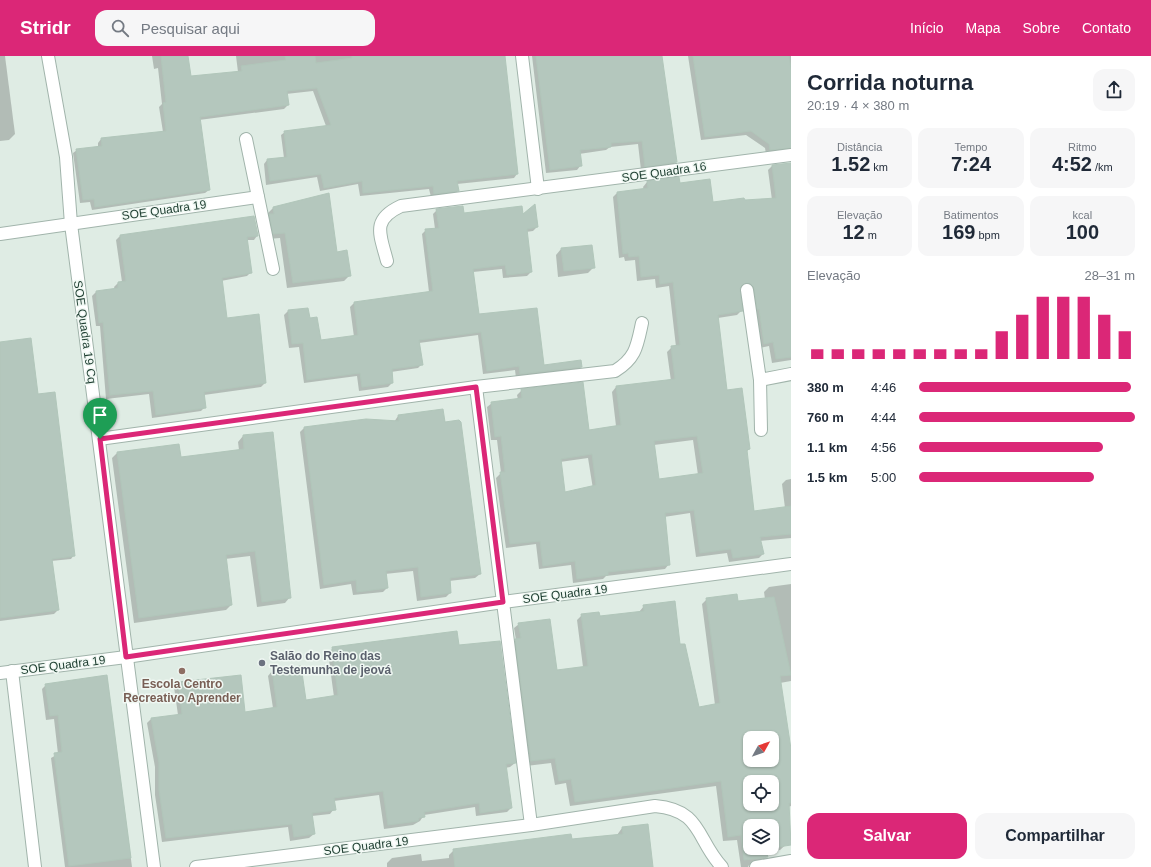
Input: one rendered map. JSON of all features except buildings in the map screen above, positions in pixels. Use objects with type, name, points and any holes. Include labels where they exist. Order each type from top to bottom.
[{"type":"street","name":"SOE Quadra 19 Cq","points":[[48,56],[66,157],[71,224],[100,439],[126,657]]},
{"type":"street","points":[[522,56],[538,189]]},
{"type":"street","points":[[246,140],[273,269]]},
{"type":"street","name":"SOE Quadra 16","points":[[387,261],[378,229],[383,217],[391,210],[401,206],[791,155]]},
{"type":"street","name":"SOE Quadra 19","points":[[0,234],[258,197]]},
{"type":"street","points":[[746,290],[760,380],[761,430]]},
{"type":"street","points":[[100,439],[476,387],[615,371],[631,358],[637,348],[642,323]]},
{"type":"street","points":[[760,380],[791,374]]},
{"type":"street","points":[[476,387],[531,825]]},
{"type":"street","name":"SOE Quadra 19","points":[[6,672],[126,657],[503,602],[791,564]]},
{"type":"street","points":[[126,657],[154,867]]},
{"type":"street","points":[[6,672],[35,867]]},
{"type":"street","name":"SOE Quadra 19","points":[[196,867],[531,825],[655,806],[672,807],[691,819],[713,858],[722,867]]},
{"type":"street","points":[[756,867],[791,860]]},
{"type":"place","name":"Salão do Reino das Testemunha de jeová","points":[[262,663]]},
{"type":"place","name":"Escola Centro Recreativo Aprender","points":[[182,671]]},
{"type":"route","points":[[476,387],[503,602],[126,657],[100,439],[476,387]]}]
